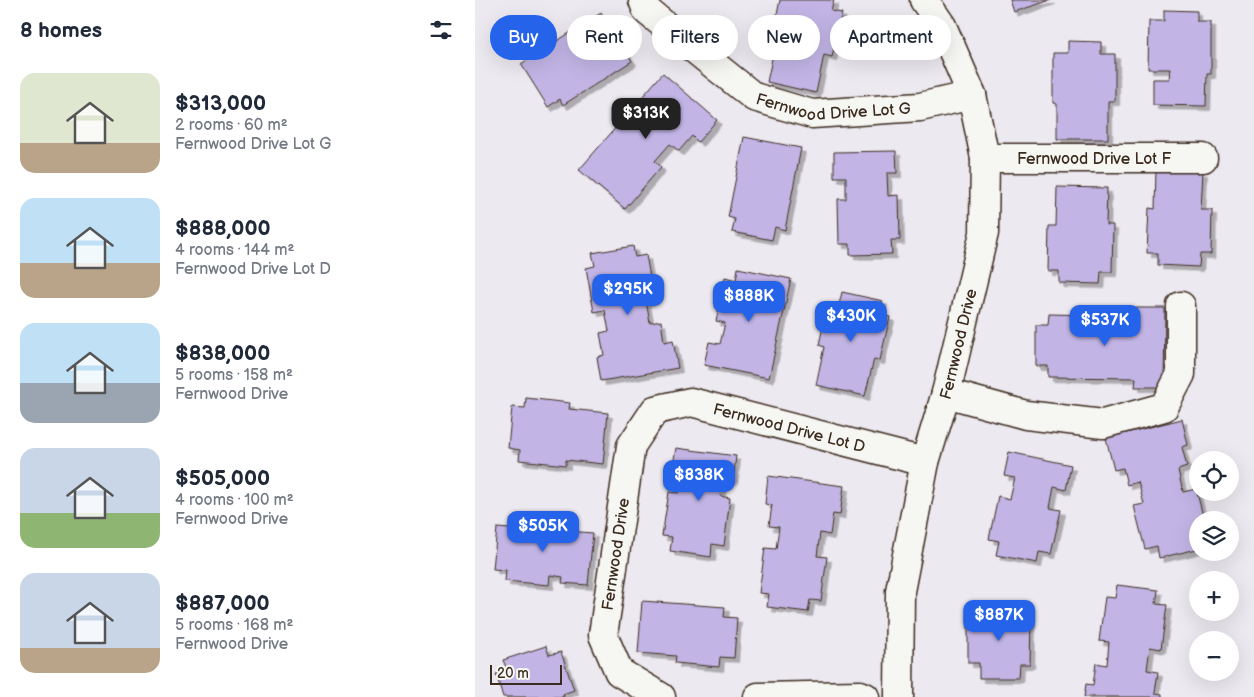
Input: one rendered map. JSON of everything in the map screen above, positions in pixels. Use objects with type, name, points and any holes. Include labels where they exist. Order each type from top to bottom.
[{"type":"street","name":"Fernwood Drive Lot G","points":[[643,0],[647,11],[754,97],[812,114],[920,107],[972,95]]},
{"type":"street","name":"Fernwood Drive","points":[[899,697],[900,591],[925,462],[946,393],[984,233],[985,158],[972,95],[943,26],[924,0]]},
{"type":"street","name":"Fernwood Drive Lot F","points":[[985,158],[1203,158]]},
{"type":"street","points":[[946,393],[1026,415],[1103,424],[1164,407],[1181,374],[1181,306]]},
{"type":"street","name":"Fernwood Drive Lot D","points":[[655,410],[691,402],[925,462]]},
{"type":"street","name":"Fernwood Drive","points":[[655,410],[631,446],[603,635],[619,672],[661,697]]},
{"type":"street","points":[[758,697],[861,695],[865,697]]},
{"type":"building","points":[[780,0],[834,0],[831,11],[842,13],[842,15],[830,15],[830,56],[824,55],[816,93],[767,82],[772,60],[820,60],[820,15],[777,15]]},
{"type":"building","points":[[1010,0],[1051,0],[1014,12]]},
{"type":"building","points":[[1164,10],[1197,11],[1197,22],[1211,22],[1211,74],[1207,74],[1206,106],[1153,105],[1153,79],[1169,79],[1170,69],[1148,69],[1149,21],[1164,21]]},
{"type":"building","points":[[567,35],[567,60],[632,61],[563,105],[560,99],[548,107],[521,64],[527,60],[557,60],[557,41]]},
{"type":"building","points":[[1068,41],[1101,42],[1101,54],[1115,54],[1115,101],[1108,101],[1108,139],[1057,139],[1057,104],[1053,103],[1053,53],[1068,53]]},
{"type":"building","points":[[663,73],[717,120],[698,142],[692,136],[679,151],[670,144],[655,161],[661,167],[625,209],[579,170]]},
{"type":"building","points":[[744,137],[801,148],[785,230],[775,227],[772,240],[732,232],[735,219],[728,217]]},
{"type":"building","points":[[896,151],[897,173],[887,173],[888,196],[899,195],[900,240],[891,240],[892,254],[850,255],[850,244],[839,244],[838,199],[846,199],[846,177],[834,177],[834,152]]},
{"type":"building","points":[[1156,169],[1203,171],[1201,210],[1212,210],[1211,254],[1200,254],[1199,267],[1158,265],[1158,253],[1147,253],[1149,208],[1155,209]]},
{"type":"building","points":[[1057,187],[1107,188],[1106,225],[1113,225],[1112,272],[1101,272],[1100,284],[1059,283],[1059,271],[1048,271],[1049,226],[1056,226]]},
{"type":"building","points":[[633,246],[635,257],[646,255],[654,299],[646,301],[650,323],[661,321],[664,342],[673,340],[678,368],[601,381],[597,357],[604,355],[600,333],[609,331],[605,310],[594,312],[586,268],[595,266],[592,253]]},
{"type":"building","points":[[738,268],[791,279],[769,378],[704,365],[709,342],[720,344],[725,323],[716,321],[725,277],[736,280]]},
{"type":"building","points":[[842,292],[883,301],[879,314],[890,317],[880,360],[874,359],[865,396],[816,385],[824,347],[819,345],[828,303],[839,305]]},
{"type":"building","points":[[1134,308],[1165,308],[1164,387],[1135,387],[1136,378],[1048,377],[1048,366],[1036,366],[1036,325],[1048,325],[1049,314],[1093,315],[1093,325],[1116,326],[1116,315],[1134,315]]},
{"type":"building","points":[[526,398],[570,403],[569,409],[608,413],[603,464],[566,460],[566,465],[519,460],[520,450],[508,448],[512,407],[525,408]]},
{"type":"building","points":[[1182,419],[1188,445],[1182,447],[1187,467],[1178,470],[1183,492],[1189,491],[1189,501],[1199,501],[1202,511],[1189,511],[1189,551],[1159,558],[1157,546],[1145,549],[1134,506],[1144,504],[1138,482],[1127,485],[1123,468],[1114,470],[1106,438]]},
{"type":"building","points":[[676,448],[736,456],[733,480],[723,478],[720,496],[730,498],[724,546],[712,544],[711,557],[670,551],[672,537],[662,536],[669,492],[679,493],[682,471],[672,470]]},
{"type":"building","points":[[1009,452],[1071,465],[1066,490],[1054,487],[1050,508],[1061,510],[1051,554],[1039,552],[1037,563],[996,555],[999,541],[989,539],[998,496],[1010,499],[1015,478],[1004,476]]},
{"type":"building","points":[[768,476],[844,486],[840,515],[833,514],[830,535],[820,533],[817,556],[827,557],[821,601],[810,600],[808,612],[767,607],[769,594],[759,593],[765,548],[776,549],[779,527],[769,526],[772,505],[765,504]]},
{"type":"building","points":[[511,519],[555,523],[554,530],[593,533],[588,585],[562,583],[563,577],[550,575],[549,585],[505,581],[506,570],[493,569],[497,528],[510,529]]},
{"type":"building","points":[[1117,585],[1158,590],[1156,604],[1167,605],[1161,649],[1150,647],[1147,670],[1158,672],[1155,693],[1162,694],[1162,697],[1084,697],[1086,684],[1093,685],[1096,663],[1107,665],[1109,642],[1099,641],[1105,597],[1115,598]]},
{"type":"building","points":[[642,601],[725,607],[724,617],[737,618],[734,658],[720,657],[719,667],[675,663],[676,656],[638,653]]},
{"type":"building","points":[[978,606],[1020,607],[1020,619],[1031,619],[1030,664],[1020,664],[1019,678],[979,678],[979,663],[968,663],[968,619],[978,619]]},
{"type":"building","points":[[546,646],[549,655],[561,652],[574,690],[563,694],[564,697],[503,697],[496,674],[507,670],[503,660]]}]
